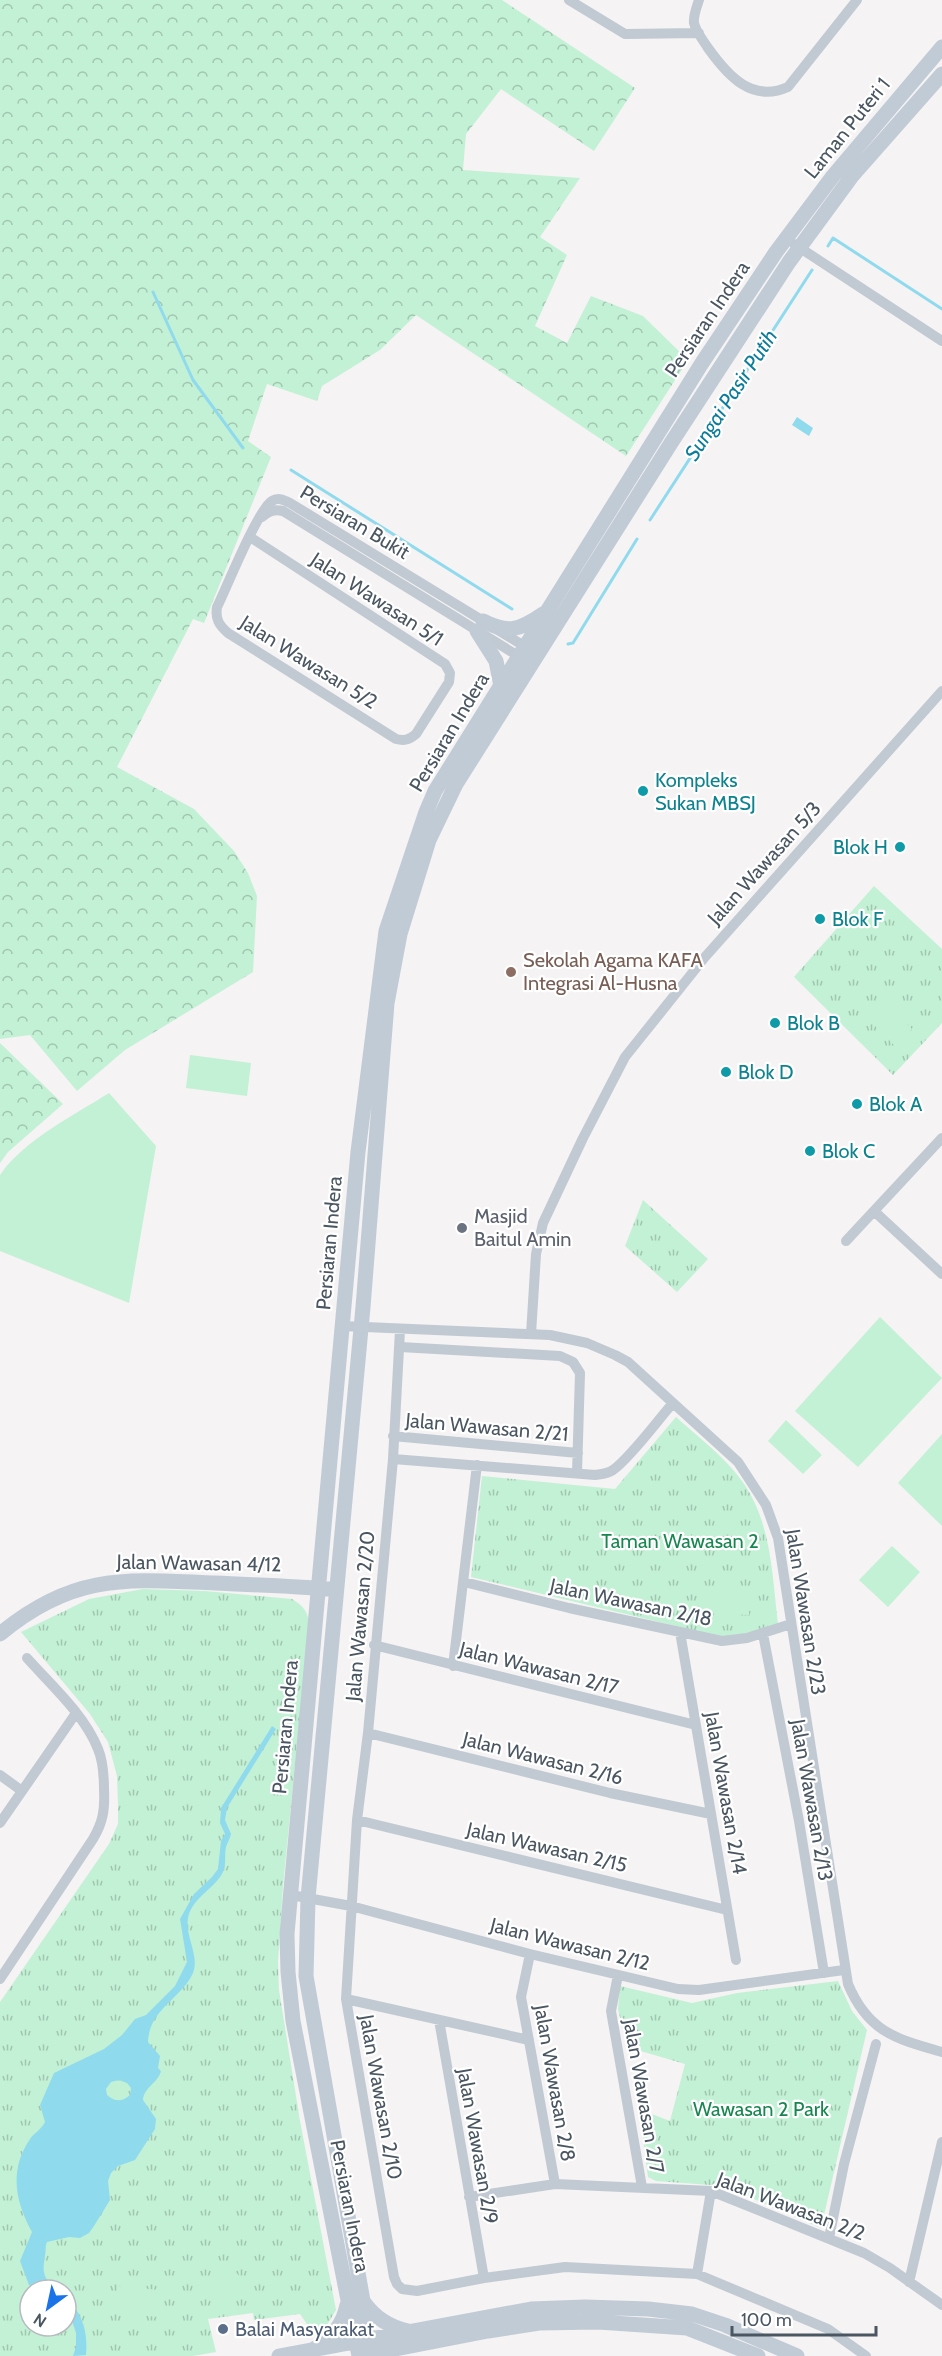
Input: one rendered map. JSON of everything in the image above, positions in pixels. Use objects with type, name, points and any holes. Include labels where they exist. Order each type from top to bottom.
[{"type":"main road","name":"Laman Puteri 1","points":[[787,237],[833,176],[942,47]]},
{"type":"main road","name":"Laman Puteri 1","points":[[799,248],[852,176],[942,74]]},
{"type":"main road","name":"Persiaran Indera","points":[[355,2302],[293,2020],[287,1934],[358,1152],[386,931],[435,791],[501,686],[529,655],[545,612],[702,363],[787,237]]},
{"type":"main road","name":"Persiaran Indera","points":[[362,2350],[306,1976],[308,1898],[338,1590],[387,1003],[400,934],[429,840],[456,784],[529,655],[799,248]]},
{"type":"main road","points":[[480,626],[505,630],[524,626],[545,612]]},
{"type":"main road","points":[[480,626],[496,661],[501,686]]},
{"type":"main road","points":[[316,1614],[293,1587],[320,1569]]},
{"type":"main road","name":"Jalan Wawasan 4/12","points":[[0,1634],[36,1606],[66,1593],[101,1583],[137,1579],[338,1590]]},
{"type":"main road","points":[[309,2352],[324,2343],[336,2331],[355,2302],[395,2328],[410,2332]]},
{"type":"main road","points":[[362,2350],[410,2332],[531,2309],[585,2307],[692,2314],[725,2325],[797,2356]]},
{"type":"main road","points":[[279,2356],[309,2352],[362,2350],[539,2323],[598,2322],[687,2328],[758,2356]]},
{"type":"street","points":[[569,0],[625,34],[699,33]]},
{"type":"street","points":[[699,0],[694,22],[724,71],[749,88],[773,94],[788,87],[857,0]]},
{"type":"street","points":[[787,237],[799,248],[942,341]]},
{"type":"street","name":"Persiaran Bukit","points":[[255,526],[270,503],[282,499],[529,655]]},
{"type":"street","name":"Jalan Wawasan 5/2","points":[[255,526],[217,607],[216,615],[221,627],[396,739],[402,741],[416,734],[434,707]]},
{"type":"street","name":"Jalan Wawasan 5/1","points":[[250,537],[445,664],[450,673],[449,682],[434,707]]},
{"type":"street","name":"Jalan Wawasan 5/3","points":[[531,1334],[536,1254],[543,1223],[625,1057],[705,957],[942,691]]},
{"type":"street","points":[[846,1240],[940,1145]]},
{"type":"street","points":[[874,1211],[942,1274]]},
{"type":"street","name":"Jalan Wawasan 2/23","points":[[342,1326],[531,1334],[571,1339],[615,1354],[628,1362],[738,1462],[762,1497],[778,1538],[844,1970],[853,1996],[878,2026],[900,2040],[942,2052]]},
{"type":"street","name":"Jalan Wawasan 2/20","points":[[351,1906],[357,1820],[368,1732],[374,1645],[393,1459],[400,1330]]},
{"type":"street","points":[[400,1347],[567,1358],[578,1367],[580,1373],[577,1473]]},
{"type":"street","points":[[393,1459],[594,1475],[610,1472],[621,1463],[673,1403]]},
{"type":"street","name":"Jalan Wawasan 2/21","points":[[393,1436],[578,1453]]},
{"type":"street","points":[[453,1666],[477,1465]]},
{"type":"street","name":"Jalan Wawasan 2/18","points":[[464,1582],[569,1608],[722,1641],[763,1634],[791,1624]]},
{"type":"street","name":"Jalan Wawasan 2/14","points":[[680,1632],[736,1960]]},
{"type":"street","name":"Jalan Wawasan 2/13","points":[[763,1634],[799,1821],[824,1973]]},
{"type":"street","name":"Jalan Wawasan 2/17","points":[[374,1645],[696,1725]]},
{"type":"street","points":[[0,1979],[93,1839],[104,1817],[104,1779],[99,1750],[76,1713],[27,1658]]},
{"type":"street","points":[[0,1823],[76,1713]]},
{"type":"street","name":"Jalan Wawasan 2/16","points":[[368,1732],[610,1793],[711,1814]]},
{"type":"street","points":[[0,1775],[22,1791]]},
{"type":"street","name":"Jalan Wawasan 2/15","points":[[357,1820],[727,1910]]},
{"type":"street","name":"Jalan Wawasan 2/12","points":[[291,1895],[351,1906],[530,1954],[678,1989],[699,1990],[844,1970]]},
{"type":"street","name":"Jalan Wawasan 2/10","points":[[351,1906],[346,1999],[394,2277],[402,2289],[417,2291],[484,2278]]},
{"type":"street","name":"Jalan Wawasan 2/8","points":[[530,1954],[521,1997],[555,2184]]},
{"type":"street","name":"Jalan Wawasan 2/7","points":[[618,1975],[611,2011],[642,2187]]},
{"type":"street","points":[[346,1999],[529,2040]]},
{"type":"street","name":"Jalan Wawasan 2/9","points":[[439,2019],[484,2278]]},
{"type":"street","points":[[829,2238],[844,2164],[876,2044]]},
{"type":"street","points":[[909,2282],[942,2142]]},
{"type":"street","name":"Jalan Wawasan 2/2","points":[[469,2197],[555,2184],[711,2191],[864,2253],[942,2305]]},
{"type":"street","points":[[697,2274],[711,2191]]},
{"type":"street","points":[[484,2278],[566,2267],[697,2274],[828,2329],[866,2356]]},
{"type":"green space","points":[[0,0],[502,0],[635,88],[594,151],[501,89],[466,134],[463,170],[580,178],[540,237],[567,255],[535,326],[567,343],[591,296],[643,316],[688,360],[626,456],[416,315],[380,350],[322,386],[317,401],[267,384],[248,441],[271,457],[204,623],[193,619],[117,767],[194,809],[234,851],[248,873],[257,896],[253,972],[125,1050],[77,1091],[30,1035],[0,1039]]},
{"type":"green space","points":[[874,886],[942,949],[942,1023],[893,1075],[794,977]]},
{"type":"green space","points":[[884,1000],[912,1029],[895,1046],[867,1018]]},
{"type":"green space","points":[[0,1043],[63,1104],[8,1152],[0,1163]]},
{"type":"green space","points":[[190,1055],[251,1063],[247,1096],[186,1088]]},
{"type":"green space","points":[[109,1093],[156,1146],[129,1303],[0,1251],[0,1175],[10,1162],[36,1140]]},
{"type":"green space","points":[[643,1200],[708,1259],[677,1292],[625,1246]]},
{"type":"green space","points":[[880,1317],[942,1378],[858,1467],[795,1411]]},
{"type":"green space","name":"Taman Wawasan 2","points":[[676,1417],[728,1464],[752,1497],[769,1550],[778,1624],[746,1635],[722,1637],[471,1577],[482,1476],[615,1489]]},
{"type":"green space","points":[[786,1420],[822,1455],[803,1474],[768,1441]]},
{"type":"green space","points":[[942,1434],[942,1526],[898,1483]]},
{"type":"green space","points":[[892,1546],[920,1572],[888,1607],[859,1580]]},
{"type":"green space","points":[[703,1586],[750,1587],[749,1615],[704,1613]]},
{"type":"green space","points":[[143,1589],[205,1591],[292,1599],[307,1614],[309,1622],[283,1886],[278,1962],[279,1990],[300,2121],[336,2310],[318,2340],[300,2314],[254,2320],[253,2313],[208,2319],[216,2352],[193,2356],[0,2356],[0,2002],[109,1844],[118,1824],[117,1776],[108,1742],[90,1714],[21,1632],[89,1599]]},
{"type":"green space","name":"Wawasan 2 Park","points":[[838,1981],[852,2011],[867,2030],[821,2228],[724,2186],[656,2181],[648,2177],[639,2109],[670,2121],[685,2064],[627,2047],[618,2009],[620,1986],[692,2003],[737,1993]]},
{"type":"green space","points":[[224,2265],[239,2275],[219,2307],[203,2296]]},
{"type":"green space","points":[[118,2286],[160,2290],[158,2317],[115,2313]]},
{"type":"water","points":[[797,417],[813,428],[809,436],[792,425]]},
{"type":"water","points":[[272,1726],[276,1729],[227,1808],[225,1820],[231,1834],[226,1847],[224,1871],[195,1903],[189,1914],[188,1930],[195,1962],[191,1977],[158,2014],[150,2031],[148,2042],[160,2056],[158,2068],[161,2071],[143,2100],[156,2119],[155,2129],[135,2160],[118,2166],[111,2173],[108,2181],[110,2200],[89,2233],[80,2238],[69,2237],[47,2242],[44,2262],[46,2278],[26,2278],[20,2261],[32,2232],[18,2197],[17,2174],[23,2151],[45,2122],[40,2105],[54,2073],[104,2049],[122,2035],[135,2019],[146,2015],[175,1986],[187,1962],[180,1919],[194,1894],[218,1869],[221,1841],[225,1834],[220,1823],[221,1808]],"holes":[[[119,2080],[127,2083],[131,2088],[130,2095],[121,2100],[107,2095],[106,2089],[111,2082]]]},
{"type":"water","points":[[78,2312],[86,2339],[86,2355],[73,2356],[76,2347]]},
{"type":"waterway","name":"Sungai Pasir Putih","points":[[828,246],[833,238],[942,309]]},
{"type":"waterway","name":"Sungai Pasir Putih","points":[[650,520],[812,270]]},
{"type":"waterway","name":"Sungai Pasir Putih","points":[[153,292],[193,380],[243,448]]},
{"type":"waterway","name":"Sungai Pasir Putih","points":[[291,470],[512,609]]},
{"type":"waterway","name":"Sungai Pasir Putih","points":[[568,644],[573,643],[637,539]]},
{"type":"place","name":"Kompleks Sukan MBSJ","points":[[643,791]]},
{"type":"place","name":"Blok H","points":[[900,847]]},
{"type":"place","name":"Blok F","points":[[820,919]]},
{"type":"place","name":"Sekolah Agama KAFA Integrasi Al-Husna","points":[[511,972]]},
{"type":"place","name":"Blok B","points":[[775,1023]]},
{"type":"place","name":"Blok D","points":[[726,1072]]},
{"type":"place","name":"Blok A","points":[[857,1104]]},
{"type":"place","name":"Blok C","points":[[810,1151]]},
{"type":"place","name":"Masjid Baitul Amin","points":[[462,1228]]},
{"type":"place","name":"Balai Masyarakat","points":[[223,2329]]}]
